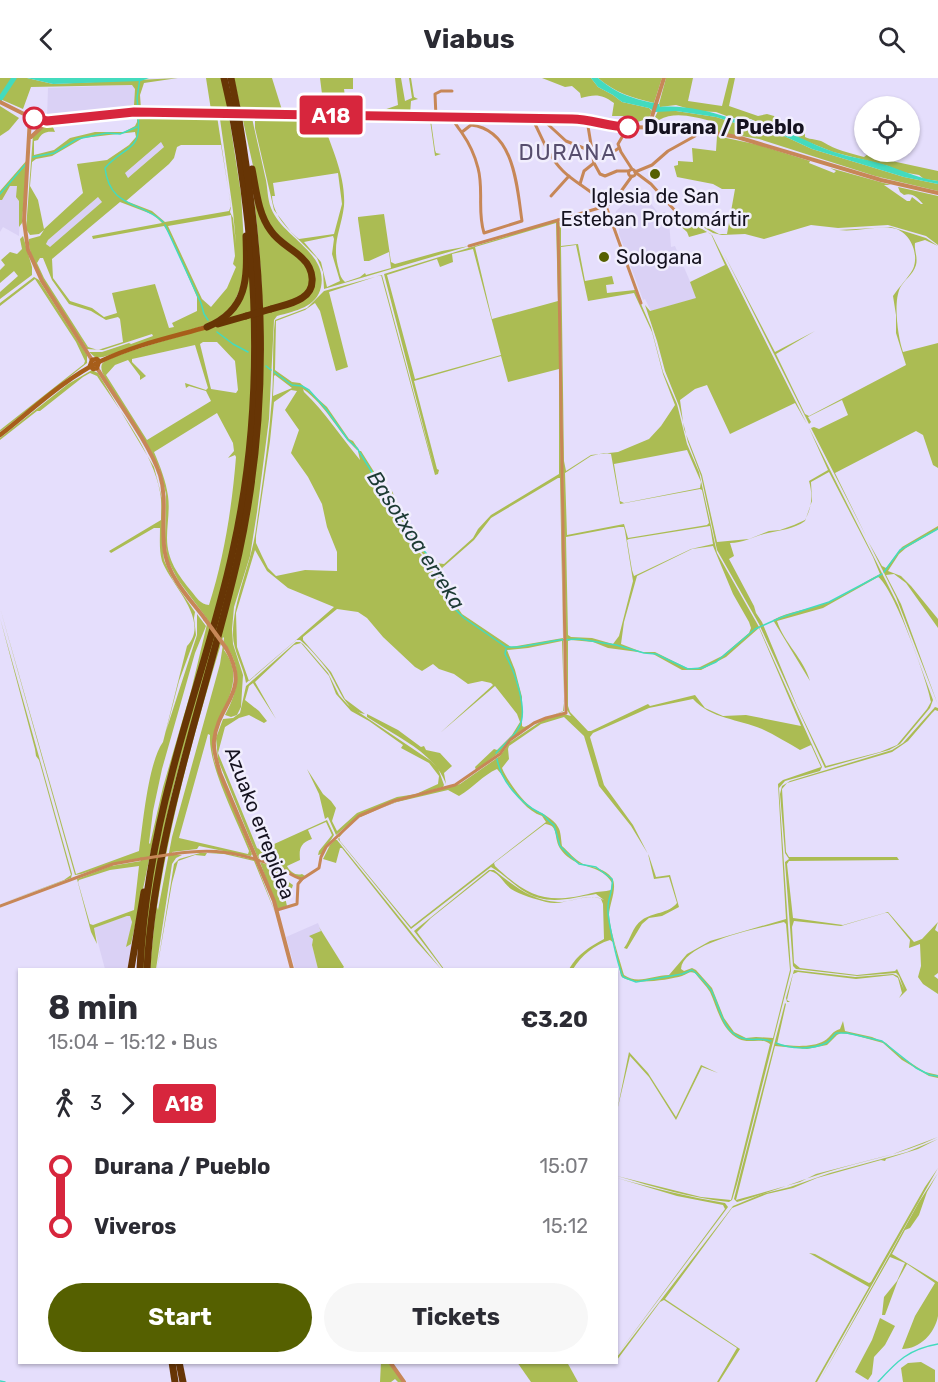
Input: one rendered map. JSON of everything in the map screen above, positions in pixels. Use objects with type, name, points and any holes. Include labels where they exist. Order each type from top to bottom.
[{"type":"highway","points":[[224,78],[234,108]]},
{"type":"highway","points":[[147,968],[163,846],[180,773],[235,571],[248,505],[257,432],[261,336],[260,277],[254,212],[234,108],[231,78]]},
{"type":"highway","points":[[140,968],[152,863],[173,770],[229,568],[246,475],[254,392],[255,337],[252,256],[236,119]]},
{"type":"highway","points":[[207,327],[301,298],[309,290],[312,278],[310,268],[304,260],[276,237],[267,224],[260,207],[236,119]]},
{"type":"highway","points":[[207,327],[234,309],[244,289],[247,263],[242,170]]},
{"type":"highway","points":[[131,968],[141,905],[148,871],[152,863]]},
{"type":"highway","points":[[172,1364],[175,1382]]},
{"type":"highway","points":[[179,1364],[183,1382]]},
{"type":"main road","points":[[0,435],[90,366],[131,349],[207,327]]},
{"type":"main road","points":[[90,366],[92,360],[97,359],[99,362]]},
{"type":"main road","points":[[90,366],[93,369],[97,368],[99,362]]},
{"type":"street","points":[[0,102],[31,120],[47,121],[134,112],[541,118],[587,120],[628,127],[650,121],[664,78]]},
{"type":"street","points":[[436,117],[435,94],[441,91],[452,91]]},
{"type":"street","points":[[453,117],[457,128],[462,132],[475,156],[479,173],[479,215],[486,241]]},
{"type":"street","points":[[532,118],[555,162],[606,206],[641,303]]},
{"type":"street","points":[[541,118],[566,141],[592,152]]},
{"type":"street","points":[[31,120],[34,127],[40,128]]},
{"type":"street","points":[[31,120],[24,221],[28,250],[38,273],[92,360]]},
{"type":"street","points":[[587,120],[594,163],[603,176],[617,171],[633,171],[652,165],[668,151],[695,136],[697,131]]},
{"type":"street","points":[[31,138],[34,132],[47,121]]},
{"type":"street","points":[[650,121],[657,127],[751,140],[881,180],[938,193]]},
{"type":"street","points":[[462,132],[471,125],[478,127],[497,139],[506,149],[514,172],[523,230]]},
{"type":"street","points":[[617,126],[622,135]]},
{"type":"street","points":[[628,127],[618,144],[619,148],[633,171],[651,184],[678,214]]},
{"type":"street","points":[[594,158],[607,156],[619,148]]},
{"type":"street","points":[[580,184],[584,171],[594,163]]},
{"type":"street","points":[[470,246],[606,206],[614,201],[632,176],[629,175],[633,171]]},
{"type":"street","points":[[551,196],[569,176]]},
{"type":"street","points":[[277,910],[297,904],[298,884],[319,868],[321,857],[332,841],[359,816],[394,801],[455,785],[500,754],[510,740],[534,723],[566,713],[558,220]]},
{"type":"street","points":[[484,233],[522,221]]},
{"type":"street","name":"Azuako errepidea","points":[[97,368],[157,468],[164,493],[166,561],[179,584],[226,648],[234,667],[236,682],[233,695],[216,730],[214,753],[277,910],[292,968]]},
{"type":"street","points":[[0,906],[113,864],[173,854],[216,850],[256,859],[284,869],[296,878],[302,879]]},
{"type":"street","points":[[391,1364],[404,1382]]},
{"type":"shaded area","points":[[0,78],[27,78],[53,84],[178,78],[144,83],[140,95],[141,109],[211,110],[206,78],[222,78],[229,112],[141,110],[117,112],[115,108],[134,105],[135,89],[132,85],[31,87],[23,109],[0,99]]},
{"type":"shaded area","points":[[27,78],[149,78],[141,81],[53,84]]},
{"type":"shaded area","points":[[234,78],[272,78],[281,113],[241,112]]},
{"type":"shaded area","points":[[320,78],[353,78],[353,89],[344,89],[347,112],[375,113],[398,105],[395,78],[401,78],[405,101],[412,98],[409,78],[411,78],[414,97],[418,99],[411,101],[410,115],[315,113],[315,110],[324,110]]},
{"type":"shaded area","points":[[542,78],[591,78],[598,87],[622,102],[649,108],[652,111],[649,118],[632,124],[631,116],[612,116],[614,103],[606,98],[594,95],[581,98],[580,93],[572,86],[565,87]]},
{"type":"shaded area","points":[[591,78],[598,78],[619,92],[659,104],[660,107],[696,109],[762,125],[766,122],[816,145],[854,157],[854,162],[812,149],[771,130],[748,124],[676,111],[655,112],[649,108],[622,102],[598,87]]},
{"type":"shaded area","points":[[598,78],[662,78],[654,103],[624,94]]},
{"type":"shaded area","points":[[666,78],[693,78],[688,101],[722,106],[729,78],[735,78],[729,106],[758,116],[767,114],[774,116],[778,123],[788,122],[798,127],[799,132],[805,132],[805,137],[854,154],[854,157],[833,152],[796,137],[786,130],[762,125],[751,119],[732,118],[716,112],[696,111],[676,105],[660,107]]},
{"type":"shaded area","points":[[132,85],[135,88],[134,105],[47,118],[48,88]]},
{"type":"shaded area","points":[[0,106],[19,118],[9,130],[0,136]]},
{"type":"shaded area","points":[[658,111],[676,111],[716,117],[771,130],[812,149],[904,177],[938,184],[938,191],[875,176],[759,139],[711,131],[715,126],[711,121],[678,115],[659,120],[655,117]]},
{"type":"shaded area","points":[[123,116],[217,116],[228,191],[221,145],[181,145],[177,147],[174,158],[169,164],[126,201],[152,211],[165,222],[229,211],[231,206],[236,244],[233,211],[220,119],[220,116],[229,116],[241,194],[245,260],[243,282],[232,307],[212,323],[96,358],[89,352],[102,352],[153,336],[152,334],[99,350],[123,342],[120,319],[118,317],[106,320],[91,311],[69,304],[52,280],[43,258],[40,258],[37,263],[44,278],[88,347],[97,350],[87,349],[42,279],[30,250],[29,239],[40,236],[44,230],[39,234],[30,235],[26,229],[33,135],[50,123],[102,118],[52,125],[55,132],[45,133],[34,141],[34,155],[54,150],[70,138],[95,132],[124,132],[135,126],[137,117],[124,118]],"holes":[[[135,132],[136,137],[129,145],[107,160],[77,164],[83,193],[44,229],[38,200],[30,186],[32,162],[52,156],[83,138]],[[161,142],[164,147],[128,178],[125,173]],[[98,197],[102,202],[50,247],[46,244],[48,240]],[[120,202],[154,215],[162,223],[92,236],[93,239],[164,226],[197,297],[197,311],[172,323],[174,327],[169,328],[155,284],[112,293],[117,313],[104,317],[92,308],[70,301],[53,278],[52,259]],[[231,215],[235,256],[233,264],[236,267],[227,288],[211,307],[202,299],[168,226]]]},
{"type":"shaded area","points":[[242,116],[252,118],[271,208],[284,228],[303,245],[318,264],[321,287],[319,294],[310,304],[277,316],[274,320],[269,419],[257,512],[250,556],[234,607],[232,629],[233,644],[243,675],[241,707],[237,715],[231,717],[225,715],[236,689],[237,672],[226,646],[224,650],[232,665],[233,679],[231,692],[215,733],[213,748],[215,763],[252,854],[251,856],[243,855],[199,846],[197,849],[172,852],[173,855],[182,855],[172,864],[156,968],[150,968],[159,887],[167,839],[184,766],[234,586],[251,502],[257,455],[261,409],[263,315],[257,222],[251,175],[259,209],[267,228],[302,259],[311,274],[311,283],[305,294],[295,300],[270,307],[269,311],[302,300],[308,296],[314,284],[314,274],[310,265],[271,228],[261,202]],"holes":[[[224,638],[220,664],[172,837],[158,910],[177,805],[194,737]],[[208,734],[218,777],[249,851],[248,854],[179,838]]]},
{"type":"shaded area","points":[[255,116],[450,119],[450,123],[448,120],[431,121],[435,150],[436,153],[441,154],[435,156],[430,120],[322,119],[343,184],[344,206],[336,244],[337,261],[340,275],[345,282],[365,273],[366,275],[391,268],[389,252],[364,261],[358,219],[358,217],[384,214],[391,262],[395,264],[469,246],[324,289],[323,272],[317,258],[290,231],[299,239],[334,234],[342,204],[338,173],[273,183],[275,196],[272,196],[273,203],[278,215],[274,210],[255,128]],"holes":[[[333,236],[332,254],[340,281],[327,287],[321,262],[304,242]]]},
{"type":"shaded area","points":[[237,119],[246,174],[252,229],[256,283],[258,336],[257,389],[247,498],[230,584],[166,819],[158,862],[145,968],[142,968],[151,883],[162,819],[228,580],[242,510],[253,432],[257,354],[255,276],[249,207],[235,120]]},
{"type":"shaded area","points":[[717,136],[759,145],[810,161],[809,163],[834,173],[836,171],[830,168],[891,185],[884,185],[907,201],[910,201],[912,197],[923,204],[912,195],[904,195],[898,187],[938,196],[938,245],[926,236],[888,225],[838,228],[811,225],[764,239],[745,234],[722,235],[713,233],[680,213],[719,234],[727,234],[735,189],[722,189],[713,184],[677,177],[674,166],[678,165],[678,161],[693,162],[692,148],[716,151]]},
{"type":"shaded area","points":[[161,142],[165,146],[128,178],[124,174]]},
{"type":"shaded area","points":[[27,160],[22,223],[19,227],[17,186],[10,186],[2,200],[0,200],[0,191]]},
{"type":"shaded area","points":[[855,162],[882,164],[938,181],[938,184],[904,177]]},
{"type":"shaded area","points":[[872,162],[896,162],[938,171],[938,181],[924,179],[919,175],[902,172]]},
{"type":"shaded area","points":[[22,173],[19,236],[3,227],[0,232],[0,197]]},
{"type":"shaded area","points":[[641,190],[658,213],[665,212],[667,221],[669,221],[671,247],[675,246],[697,298],[651,311],[645,299],[643,300],[615,220],[616,211],[629,199],[629,196]]},
{"type":"shaded area","points":[[98,197],[102,202],[50,248],[46,243],[48,240]]},
{"type":"shaded area","points":[[679,215],[707,232],[689,237],[676,222]]},
{"type":"shaded area","points":[[561,220],[563,220],[561,222],[561,246],[578,244],[585,281],[612,276],[614,284],[606,285],[607,293],[635,290],[651,327],[663,372],[677,404],[687,444],[699,472],[717,553],[759,627],[822,767],[820,771],[785,781],[779,788],[791,971],[737,1184],[732,1200],[729,1202],[687,1195],[618,1176],[701,1197],[731,1200],[770,1044],[763,1041],[743,1040],[733,1035],[724,1024],[710,992],[695,973],[650,981],[626,979],[621,976],[614,943],[610,940],[594,948],[584,955],[574,968],[570,968],[584,951],[604,939],[603,904],[601,899],[594,897],[599,898],[604,900],[596,894],[559,900],[540,898],[522,890],[491,867],[411,929],[338,839],[339,837],[411,927],[546,822],[542,816],[522,802],[497,769],[459,796],[448,790],[397,802],[359,817],[398,801],[460,784],[500,756],[510,742],[543,720],[564,714],[571,716],[567,710],[559,223]],"holes":[[[576,245],[588,301],[634,293],[652,332],[663,374],[675,405],[649,439],[618,452],[606,453],[611,454],[620,504],[700,489],[709,523],[707,525],[628,538],[624,524],[567,535],[565,473],[591,456],[599,454],[591,455],[566,471],[561,247]],[[687,450],[701,482],[700,488],[624,503],[620,501],[614,464]],[[710,526],[713,544],[691,549],[634,576],[627,540]],[[624,527],[633,581],[619,636],[613,644],[592,638],[571,637],[568,635],[566,537]],[[713,546],[733,594],[749,622],[751,628],[749,633],[722,656],[698,668],[687,668],[655,652],[642,652],[621,644],[624,622],[637,576],[692,549]],[[759,628],[801,726],[746,715],[723,716],[705,708],[695,695],[650,706],[648,704],[588,731],[570,712],[568,706],[568,641],[593,642],[608,648],[653,654],[682,670],[701,670],[726,657]],[[693,699],[708,711],[762,729],[800,750],[811,745],[821,767],[783,780],[778,784],[786,919],[710,941],[687,954],[669,975],[640,979],[624,975],[613,937],[609,915],[614,886],[612,878],[602,870],[583,864],[574,858],[562,846],[560,831],[556,824],[525,802],[511,785],[502,768],[509,759],[509,746],[541,724],[564,717],[584,736],[599,786],[631,826],[648,854],[633,825],[604,785],[590,737],[593,733],[649,708]],[[545,824],[554,829],[558,845],[564,854],[579,864],[603,873],[612,883],[611,890],[576,897],[539,896],[518,885],[495,866],[494,863]],[[784,922],[790,970],[773,1038],[746,1038],[734,1032],[724,1018],[712,988],[696,970],[681,969],[685,959],[708,944],[742,932]]]},
{"type":"shaded area","points":[[558,222],[564,697],[562,641],[507,650],[522,697],[522,726],[536,722],[509,741],[500,752],[476,770],[475,767],[512,735],[520,722],[517,714],[495,686],[440,733],[493,685],[482,681],[468,684],[433,664],[422,671],[383,637],[367,618],[358,612],[337,609],[303,637],[303,640],[331,672],[345,699],[365,714],[358,712],[347,704],[319,659],[300,640],[296,640],[334,607],[288,588],[267,571],[255,550],[236,613],[237,647],[249,681],[246,683],[233,641],[236,608],[254,542],[265,463],[272,397],[275,320],[307,308],[324,291],[376,277],[329,292],[348,367],[336,371],[320,311],[315,303],[305,310],[276,321],[275,370],[292,382],[300,383],[327,407],[359,450],[350,443],[318,403],[303,389],[360,460],[358,451],[361,451],[383,486],[392,491],[409,529],[424,551],[436,563],[444,564],[473,538],[491,515],[559,474],[559,369],[508,382],[501,356],[414,381],[439,470],[435,475],[381,275],[435,472],[384,274]],"holes":[[[556,223],[558,301],[492,319],[475,247]],[[473,249],[501,355],[415,379],[387,275],[437,259],[440,267],[453,262],[452,254]],[[275,375],[292,388],[273,396],[274,376]],[[291,390],[297,391],[285,410],[299,430],[291,453],[308,477],[322,504],[327,527],[337,552],[337,571],[305,570],[276,576],[268,568],[256,543],[256,536],[274,402]],[[370,474],[391,498],[406,530],[436,568],[442,592],[429,562],[417,550],[375,488]],[[560,478],[563,638],[511,647],[462,614],[449,595],[442,568],[474,540],[491,518]]]},
{"type":"shaded area","points":[[891,227],[926,238],[938,246],[925,240],[915,243],[916,265],[906,280],[913,269],[915,256],[912,243],[903,233],[892,228],[839,230]]},
{"type":"shaded area","points":[[711,235],[807,424],[795,403],[730,434],[707,385],[695,389],[680,400],[683,422],[645,305],[650,311],[696,298],[690,282],[725,265]]},
{"type":"shaded area","points":[[23,236],[32,275],[0,299],[0,292],[18,276],[14,271],[0,283],[0,270],[5,265],[1,260],[10,252],[17,254],[22,249],[20,239]]},
{"type":"shaded area","points":[[724,254],[775,352],[815,331],[776,354],[805,414],[809,416],[906,365],[896,333],[893,296],[903,284],[898,294],[897,311],[899,338],[903,352],[938,343],[938,468],[933,465],[923,435],[916,431],[835,473],[866,536],[811,428],[819,429],[848,415],[842,400],[808,417],[811,422],[809,424]]},
{"type":"shaded area","points":[[248,260],[252,340],[250,420],[233,540],[203,658],[165,789],[131,944],[126,947],[132,922],[130,916],[127,916],[94,928],[97,944],[91,932],[77,879],[111,866],[141,861],[141,858],[75,875],[0,608],[76,874],[139,851],[153,764],[163,742],[187,646],[193,636],[194,626],[187,603],[167,571],[162,561],[160,528],[154,528],[111,553],[109,551],[161,520],[160,492],[151,463],[154,467],[162,498],[164,560],[173,580],[195,612],[196,635],[179,681],[166,731],[197,635],[197,614],[206,626],[195,653],[162,769],[153,811],[150,844],[208,620],[178,580],[168,561],[165,541],[166,494],[159,467],[105,378],[101,366],[109,359],[124,353],[245,318],[221,321],[235,309]],"holes":[[[217,342],[235,361],[238,390],[236,393],[211,389],[200,344]],[[195,345],[208,388],[206,390],[185,383],[186,388],[189,386],[206,391],[211,401],[147,440],[106,375],[115,365],[128,360],[140,376],[140,380],[146,376],[132,362],[132,359]],[[217,413],[233,443],[234,451],[228,458],[235,455],[236,457],[230,513],[209,605],[197,598],[171,560],[167,538],[168,496],[154,452]],[[139,866],[134,910],[93,925],[90,924],[79,880],[110,870]]]},
{"type":"shaded area","points":[[34,277],[39,280],[87,355],[87,363],[0,432],[85,361],[76,342],[35,279],[0,306],[0,303]]},
{"type":"shaded area","points":[[92,370],[98,373],[120,410],[97,376],[90,373],[0,440],[68,384]]},
{"type":"shaded area","points":[[120,410],[134,432],[147,456]]},
{"type":"shaded area","points":[[809,428],[898,605],[915,651],[901,615],[878,577],[823,608],[777,621],[810,681],[773,620],[833,600],[880,574],[829,472],[811,482],[810,506],[809,481],[828,470]]},
{"type":"shaded area","points":[[686,434],[702,475],[717,542],[749,539],[794,525],[805,520],[806,517],[805,521],[792,528],[740,542],[730,543],[734,556],[729,559],[762,622],[797,706],[826,766],[880,752],[897,745],[931,702],[918,659],[933,700],[930,708],[900,744],[889,750],[825,768],[759,624],[717,550],[701,476]]},
{"type":"shaded area","points":[[938,526],[938,529],[899,554],[888,571],[901,576],[911,586],[938,619],[938,628],[906,583],[894,574],[886,575],[901,604],[938,705],[896,597],[868,541],[882,566],[886,568],[902,547]]},
{"type":"shaded area","points":[[0,618],[72,874],[71,878],[0,904],[64,880],[71,875],[36,756]]},
{"type":"shaded area","points":[[296,642],[300,642],[303,644],[328,673],[339,695],[348,705],[431,761],[438,768],[444,785],[443,787],[395,800],[360,815],[336,835],[328,817],[325,819],[319,794],[307,769],[323,794],[336,808],[332,821],[337,831],[357,813],[397,797],[416,794],[438,784],[439,776],[429,763],[401,748],[403,745],[351,711],[336,694],[329,676],[301,643],[294,645],[255,682],[276,719],[253,683],[249,686],[245,700],[267,721],[264,723],[249,715],[225,727],[218,753],[257,848],[261,850],[327,820],[334,835],[322,854],[318,855],[332,835],[326,822],[308,830],[312,839],[301,847],[300,860],[287,866],[293,873],[305,876],[302,878],[259,859],[257,856],[218,760],[216,738],[223,719],[233,718],[240,713],[246,686]]},
{"type":"shaded area","points":[[935,707],[938,711],[935,710],[908,741],[892,752],[787,783],[782,789],[786,852],[789,857],[897,857],[899,860],[789,861],[787,864],[793,918],[843,925],[888,912],[914,942],[922,939],[938,922],[935,930],[938,932],[938,973],[934,976],[938,979],[938,994],[923,984],[918,977],[921,966],[920,944],[909,948],[910,940],[888,913],[885,913],[841,926],[794,921],[792,927],[794,963],[800,968],[857,975],[897,969],[907,990],[899,998],[902,993],[898,978],[893,975],[856,979],[798,972],[793,974],[787,1000],[790,1002],[787,1002],[786,998],[794,970],[855,977],[893,974],[898,976],[904,990],[899,976],[896,973],[857,976],[796,969],[793,966],[785,862],[789,859],[785,853],[780,794],[782,786],[790,781],[892,750],[903,743]]},
{"type":"shaded area","points":[[367,714],[398,730],[421,747],[424,746],[426,750],[440,753],[452,766],[444,773],[446,784],[441,773],[426,756],[367,717]]},
{"type":"shaded area","points":[[337,840],[440,968],[342,848],[340,848],[336,863],[323,859],[330,845]]},
{"type":"shaded area","points":[[200,853],[207,853],[205,856],[195,855],[178,861],[157,968],[174,864],[179,859]]},
{"type":"shaded area","points":[[207,853],[225,853],[255,860],[276,915],[254,861],[224,854]]},
{"type":"shaded area","points":[[648,854],[656,877],[670,875],[679,907],[662,916],[649,918],[642,924],[627,949],[624,948],[634,930],[646,917],[669,909],[677,903],[669,877],[654,879]]},
{"type":"shaded area","points":[[260,862],[283,871],[279,871],[280,876],[293,885],[284,893],[287,906],[277,909]]},
{"type":"shaded area","points":[[489,870],[494,870],[532,896],[558,902],[574,900],[553,903],[524,895],[511,889],[499,876],[490,871],[417,932],[443,968],[414,931]]},
{"type":"shaded area","points":[[130,916],[132,922],[127,946],[131,944],[130,968],[105,968],[94,928]]},
{"type":"shaded area","points":[[318,923],[321,931],[313,939],[312,945],[318,968],[295,968],[286,937]]},
{"type":"shaded area","points":[[319,927],[343,968],[318,968],[312,945],[313,939],[309,936],[321,931]]},
{"type":"shaded area","points":[[785,1003],[777,1044],[801,1046],[819,1043],[840,1029],[843,1021],[845,1031],[872,1037],[886,1043],[900,1056],[925,1072],[938,1075],[938,1078],[929,1076],[902,1060],[883,1043],[854,1035],[841,1033],[827,1045],[807,1049],[775,1046],[736,1200],[786,1186],[737,1202],[734,1199]]},
{"type":"shaded area","points":[[629,1052],[648,1073],[676,1117],[701,1065],[718,1073],[702,1067],[676,1120],[649,1077],[630,1056],[618,1106]]},
{"type":"shaded area","points":[[938,1139],[918,1149],[885,1161],[881,1160],[817,1178],[732,1208],[665,1299],[740,1349],[719,1382],[717,1382],[737,1348],[664,1300],[660,1302],[618,1359],[618,1356],[733,1206],[762,1194],[830,1173],[907,1152]]},
{"type":"shaded area","points":[[890,1155],[838,1169],[806,1179],[816,1174]]},
{"type":"shaded area","points":[[938,1168],[815,1382],[869,1287],[809,1253],[871,1282]]},
{"type":"shaded area","points":[[938,1173],[927,1192],[919,1215],[910,1228],[905,1230],[892,1254],[938,1282],[938,1316],[934,1328],[921,1343],[902,1349],[915,1316],[935,1283],[907,1264],[898,1280],[885,1315],[882,1315],[884,1297],[897,1281],[905,1263],[890,1257],[819,1382],[919,1202]]},
{"type":"shaded area","points":[[618,1178],[725,1203],[728,1207],[618,1354],[725,1209],[723,1205],[677,1196]]},
{"type":"shaded area","points":[[880,1318],[895,1326],[885,1345],[874,1357],[872,1374],[868,1380],[855,1372],[872,1340]]},
{"type":"shaded area","points":[[921,1362],[935,1370],[935,1382],[903,1382],[901,1368],[908,1363]]},
{"type":"shaded area","points":[[381,1364],[390,1364],[403,1382],[395,1379],[391,1382],[380,1382]]},
{"type":"shaded area","points":[[518,1364],[568,1364],[578,1382],[531,1382]]},
{"type":"waterway","points":[[0,99],[14,78]]},
{"type":"waterway","name":"Basotxoa erreka","points":[[138,109],[140,78]]},
{"type":"waterway","name":"Basotxoa erreka","points":[[138,115],[139,127],[135,142],[105,168],[108,181],[120,198],[163,222]]},
{"type":"waterway","points":[[33,157],[54,153],[77,139],[107,133],[120,134],[137,127]]},
{"type":"waterway","points":[[0,194],[25,165]]},
{"type":"waterway","name":"Basotxoa erreka","points":[[165,225],[208,320]]},
{"type":"waterway","name":"Basotxoa erreka","points":[[217,332],[248,352]]},
{"type":"waterway","name":"Basotxoa erreka","points":[[266,366],[271,370]]},
{"type":"waterway","name":"Basotxoa erreka","points":[[274,372],[292,385],[302,386],[309,390],[326,409],[393,498],[413,538],[438,567],[448,598],[455,609],[464,618],[506,647],[579,639],[656,654],[688,669],[702,668],[716,662],[755,629],[782,617],[829,602],[882,574]]},
{"type":"waterway","name":"Basotxoa erreka","points":[[884,572],[900,550],[938,529]]},
{"type":"waterway","points":[[496,753],[514,734],[522,720],[519,690],[505,654],[506,649]]},
{"type":"waterway","points":[[497,759],[512,790],[554,825],[560,846],[579,864],[596,867],[612,879],[608,913],[623,977],[636,982],[682,974],[692,970],[711,990],[728,1028],[733,1033],[743,1038],[771,1041]]},
{"type":"waterway","points":[[776,1043],[808,1048],[827,1042],[836,1033],[847,1033],[882,1041],[916,1068],[938,1076]]},
{"type":"waterway","points":[[878,1382],[904,1357],[919,1349],[938,1344]]},
{"type":"waterway","points":[[0,1381],[5,1382]]},
{"type":"bus line","name":"A18","points":[[34,118],[58,121],[145,112],[581,119],[628,127]]},
{"type":"place","name":"Durana / Pueblo","points":[[628,127]]},
{"type":"place","name":"Iglesia de San Esteban Protomártir","points":[[655,174]]},
{"type":"place","name":"Sologana","points":[[604,257]]},
{"type":"district","name":"DURANA","points":[[568,152]]}]
